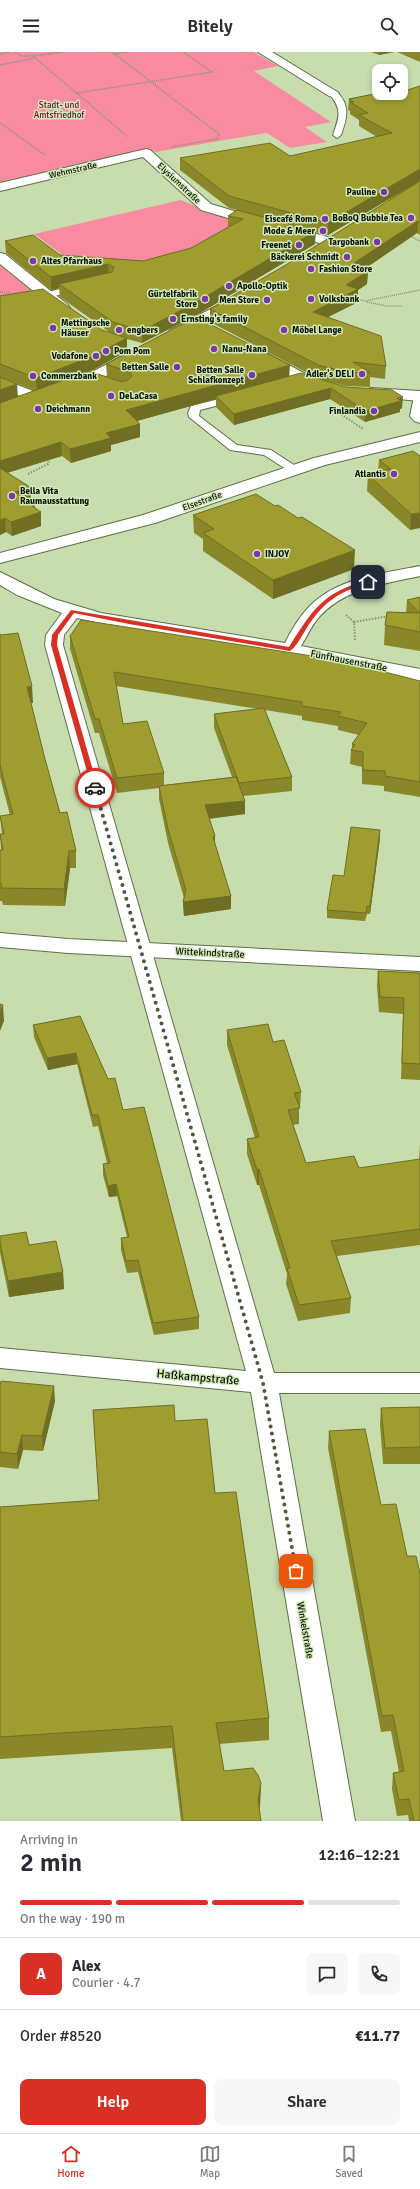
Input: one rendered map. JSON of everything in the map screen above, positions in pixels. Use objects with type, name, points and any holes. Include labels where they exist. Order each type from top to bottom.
[{"type":"street","points":[[264,52],[333,93]]},
{"type":"street","name":"Wehmstraße","points":[[0,187],[145,152]]},
{"type":"street","name":"Elysiumstraße","points":[[145,152],[206,207],[272,227],[330,242]]},
{"type":"street","points":[[317,250],[343,233]]},
{"type":"street","points":[[0,256],[70,313]]},
{"type":"street","points":[[161,340],[251,291]]},
{"type":"street","points":[[26,298],[47,295]]},
{"type":"street","points":[[195,322],[213,331]]},
{"type":"street","points":[[14,405],[89,378],[142,350],[126,344]]},
{"type":"street","points":[[250,350],[297,381],[346,391],[420,396]]},
{"type":"street","points":[[89,378],[109,384]]},
{"type":"street","points":[[0,383],[48,394]]},
{"type":"street","points":[[420,400],[418,416],[420,418]]},
{"type":"street","name":"Elsestraße","points":[[0,558],[149,519],[292,469],[386,444],[420,437]]},
{"type":"street","points":[[290,649],[313,613],[328,599],[355,585],[420,571]]},
{"type":"street","name":"Fünfhausenstraße","points":[[0,577],[38,600],[73,611],[129,623],[356,661],[420,675]]},
{"type":"street","name":"Winkelstraße","points":[[73,611],[55,635],[54,645],[263,1383],[339,1821]]},
{"type":"street","name":"Wittekindstraße","points":[[0,940],[68,946],[140,948],[420,964]]},
{"type":"street","name":"Haßkampstraße","points":[[0,1358],[263,1383],[420,1383]]},
{"type":"lane","points":[[333,93],[340,98],[343,104],[343,119],[337,135]]},
{"type":"lane","points":[[47,295],[86,286]]},
{"type":"lane","points":[[246,396],[204,404],[195,408],[193,412],[194,417],[234,448],[267,452],[292,469]]},
{"type":"path","points":[[0,54],[10,52]]},
{"type":"path","points":[[15,52],[21,56],[34,57],[145,152],[217,139],[219,134],[112,52]]},
{"type":"path","points":[[0,65],[64,52]]},
{"type":"path","points":[[114,54],[128,52]]},
{"type":"path","points":[[76,94],[212,72],[183,52]]},
{"type":"path","points":[[409,236],[420,241]]},
{"type":"path","points":[[365,301],[420,290]]},
{"type":"path","points":[[351,296],[387,306],[402,306]]},
{"type":"path","points":[[297,381],[297,384],[386,444]]},
{"type":"path","points":[[28,474],[48,464],[49,457]]},
{"type":"path","points":[[328,599],[354,622],[356,661]]},
{"type":"path","points":[[354,622],[393,616]]},
{"type":"green space","name":"Stadt- und Amtsfriedhof","points":[[0,52],[254,52],[278,66],[254,71],[331,122],[305,127],[327,142],[290,148],[267,133],[155,152],[150,149],[0,184]]},
{"type":"green space","points":[[181,200],[219,216],[247,224],[184,259],[78,266],[34,234]]},
{"type":"green space","points":[[0,261],[39,291],[0,301]]},
{"type":"building","points":[[420,86],[420,169],[328,223],[229,196],[180,158],[270,143],[290,156],[392,133],[359,115],[368,113],[350,102],[354,102],[349,99],[372,94],[372,100],[408,100],[408,90]]},
{"type":"building","points":[[420,181],[420,222],[418,221],[354,263],[357,264],[353,267],[368,271],[346,285],[358,289],[313,312],[381,336],[386,366],[353,362],[371,373],[347,372],[318,365],[210,309],[284,266]]},
{"type":"building","points":[[237,210],[316,231],[200,300],[142,331],[113,322],[59,284],[112,272],[114,267],[108,264],[51,277],[5,241],[33,235],[60,255],[143,261],[191,248],[243,219],[228,216]]},
{"type":"building","points":[[43,289],[102,330],[127,338],[93,356],[36,378],[0,364],[0,296]]},
{"type":"building","points":[[196,317],[290,365],[126,410],[140,424],[106,433],[111,438],[70,449],[61,442],[0,461],[0,403],[89,371],[122,382],[128,380],[132,376],[129,372],[106,364]]},
{"type":"building","points":[[301,373],[346,387],[392,390],[403,397],[397,398],[401,401],[365,411],[331,388],[234,414],[216,396]]},
{"type":"building","points":[[0,377],[17,384],[0,390]]},
{"type":"building","points":[[413,451],[420,456],[420,513],[411,514],[368,475],[391,469],[379,460]]},
{"type":"building","points":[[0,468],[30,487],[15,492],[35,505],[32,506],[41,512],[11,522],[5,518],[0,520]]},
{"type":"building","points":[[256,494],[275,506],[278,505],[298,518],[302,517],[355,550],[273,580],[203,533],[214,529],[193,515]]},
{"type":"building","points":[[420,597],[420,613],[407,600]]},
{"type":"building","points":[[387,612],[420,613],[420,632],[385,625]]},
{"type":"building","points":[[81,620],[338,660],[420,681],[420,782],[385,776],[385,771],[363,770],[363,752],[351,750],[355,745],[352,744],[367,723],[338,716],[341,712],[302,706],[302,702],[114,672],[123,724],[147,721],[164,773],[117,778],[99,719],[95,719],[70,636]]},
{"type":"building","points":[[18,633],[32,686],[27,687],[45,759],[60,813],[67,812],[76,851],[69,851],[64,889],[1,888],[2,884],[0,883],[0,850],[3,850],[0,834],[4,834],[0,816],[13,814],[0,765],[0,634]]},
{"type":"building","points":[[264,708],[292,777],[239,783],[214,714]]},
{"type":"building","points":[[236,777],[245,801],[205,805],[231,896],[183,902],[186,890],[168,829],[159,786]]},
{"type":"building","points":[[351,827],[380,830],[370,906],[367,906],[366,913],[327,910],[333,875],[344,876]]},
{"type":"building","points":[[378,971],[420,973],[420,1064],[402,1063],[404,998],[380,997]]},
{"type":"building","points":[[0,1004],[3,1005],[0,1012]]},
{"type":"building","points":[[80,1016],[108,1079],[115,1078],[123,1110],[144,1107],[199,1317],[153,1323],[138,1260],[126,1261],[121,1238],[129,1237],[116,1184],[108,1186],[103,1164],[110,1163],[98,1115],[92,1115],[76,1053],[47,1058],[33,1025]]},
{"type":"building","points":[[268,1024],[273,1042],[284,1040],[301,1092],[294,1093],[300,1108],[288,1110],[306,1163],[354,1156],[359,1168],[420,1159],[420,1229],[331,1241],[351,1298],[299,1305],[287,1268],[290,1268],[259,1169],[257,1170],[247,1139],[259,1137],[227,1030]]},
{"type":"building","points":[[26,1232],[29,1245],[56,1241],[63,1272],[8,1281],[0,1236]]},
{"type":"building","points":[[1,1381],[54,1386],[42,1436],[22,1435],[17,1454],[0,1452]]},
{"type":"building","points":[[174,1405],[175,1421],[207,1419],[215,1493],[236,1492],[269,1718],[216,1723],[224,1771],[253,1768],[258,1775],[261,1783],[258,1800],[261,1821],[183,1821],[172,1726],[0,1737],[0,1507],[99,1500],[93,1410]]},
{"type":"building","points":[[420,1407],[420,1447],[385,1448],[381,1408]]},
{"type":"building","points":[[365,1429],[381,1505],[396,1504],[407,1556],[416,1556],[420,1573],[420,1821],[414,1821],[409,1799],[399,1800],[393,1773],[404,1771],[393,1715],[382,1716],[329,1431]]},
{"type":"way so far","points":[[95,788],[263,1383],[296,1571]]},
{"type":"place","name":"Pauline","points":[[384,192]]},
{"type":"place","name":"BoBoQ Bubble Tea","points":[[411,218]]},
{"type":"place","name":"Eiscafé Roma","points":[[325,219]]},
{"type":"place","name":"Mode & Meer","points":[[323,231]]},
{"type":"place","name":"Targobank","points":[[377,242]]},
{"type":"place","name":"Freenet","points":[[299,245]]},
{"type":"place","name":"Bäckerei Schmidt","points":[[347,257]]},
{"type":"place","name":"Altes Pfarrhaus","points":[[33,261]]},
{"type":"place","name":"Fashion Store","points":[[311,269]]},
{"type":"place","name":"Apollo-Optik","points":[[229,286]]},
{"type":"place","name":"Gürtelfabrik Store","points":[[205,299]]},
{"type":"place","name":"Volksbank","points":[[311,299]]},
{"type":"place","name":"Men Store","points":[[267,300]]},
{"type":"place","name":"Ernsting's family","points":[[173,319]]},
{"type":"place","name":"Mettingsche Häuser","points":[[53,328]]},
{"type":"place","name":"engbers","points":[[119,330]]},
{"type":"place","name":"Möbel Lange","points":[[284,330]]},
{"type":"place","name":"Nanu-Nana","points":[[214,349]]},
{"type":"place","name":"Pom Pom","points":[[106,351]]},
{"type":"place","name":"Vodafone","points":[[96,356]]},
{"type":"place","name":"Betten Salle","points":[[177,367]]},
{"type":"place","name":"Adler's DELI","points":[[362,374]]},
{"type":"place","name":"Betten Salle Schlafkonzept","points":[[252,375]]},
{"type":"place","name":"Commerzbank","points":[[33,376]]},
{"type":"place","name":"DeLaCasa","points":[[111,396]]},
{"type":"place","name":"Deichmann","points":[[38,409]]},
{"type":"place","name":"Finlandia","points":[[374,411]]},
{"type":"place","name":"Atlantis","points":[[394,474]]},
{"type":"place","name":"Bella Vita Raumausstattung","points":[[12,496]]},
{"type":"place","name":"INJOY","points":[[257,554]]},
{"type":"route","points":[[95,788],[54,645],[55,635],[73,611],[129,623],[290,649],[313,613],[328,599],[355,585],[368,582]]}]
